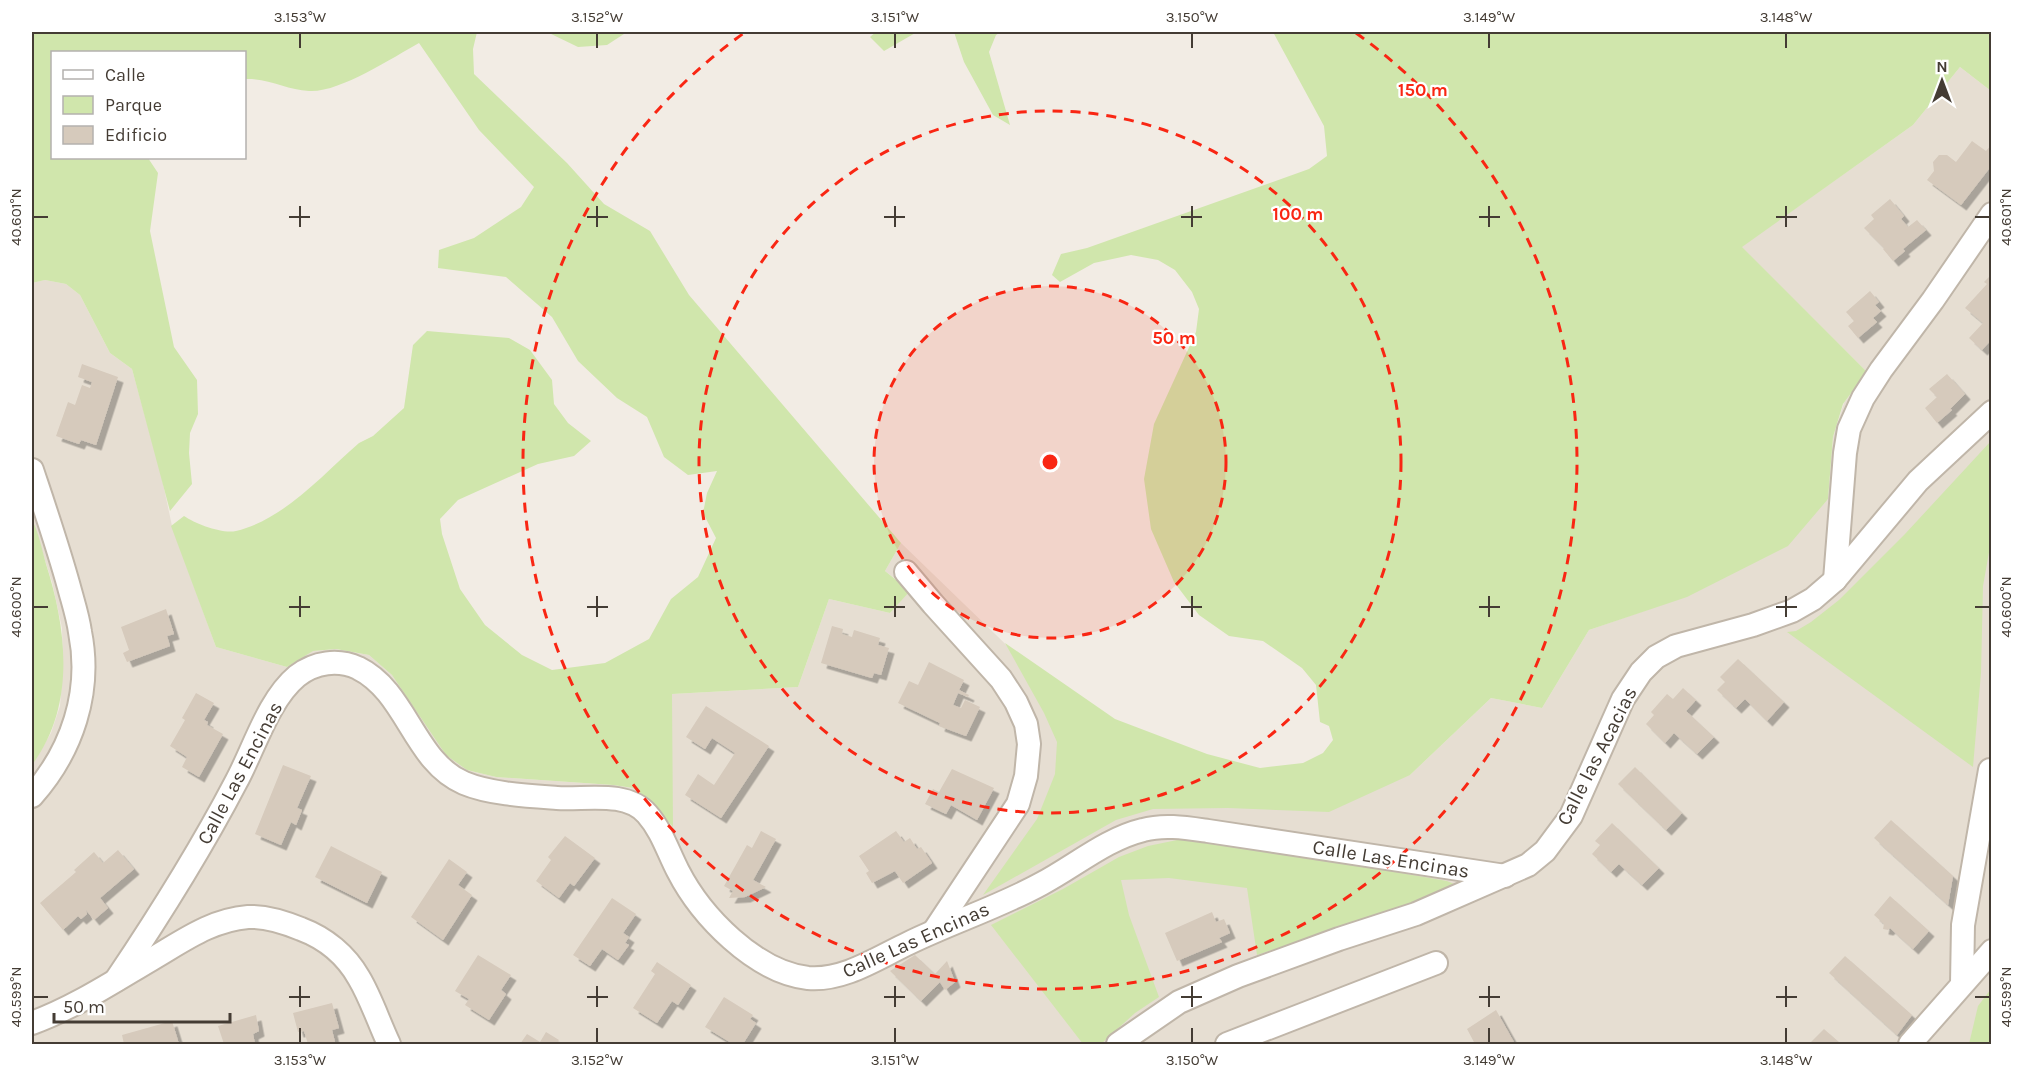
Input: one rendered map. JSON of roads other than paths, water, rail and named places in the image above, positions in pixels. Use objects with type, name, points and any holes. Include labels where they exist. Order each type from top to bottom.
[{"type":"street","points":[[1835,580],[1849,429],[1863,398],[1881,369],[1933,300],[1992,214]]},
{"type":"street","name":"Calle las Acacias","points":[[1118,1044],[1179,1002],[1238,976],[1416,914],[1528,865],[1545,851],[1571,816],[1623,699],[1641,672],[1656,657],[1676,646],[1754,625],[1792,611],[1814,599],[1835,580],[1918,481],[1992,412]]},
{"type":"street","points":[[32,470],[56,541],[81,633],[83,677],[81,704],[74,729],[59,761],[32,796]]},
{"type":"street","points":[[906,572],[1001,679],[1016,702],[1026,724],[1029,744],[1026,776],[1018,804],[934,931]]},
{"type":"street","name":"Calle Las Encinas","points":[[116,980],[172,895],[203,842],[237,781],[272,708],[287,686],[317,664],[335,662],[356,667],[378,681],[441,770],[461,782],[494,791],[559,798],[620,800],[639,806],[662,836],[678,872],[700,907],[720,930],[777,969],[807,978],[835,977],[1041,884],[1119,838],[1146,829],[1172,827],[1208,831],[1506,876]]},
{"type":"street","points":[[1962,983],[1963,925],[1990,770]]},
{"type":"street","points":[[32,1023],[60,1012],[194,933],[247,917],[269,918],[313,933],[330,944],[343,957],[359,978],[389,1044]]},
{"type":"street","points":[[1910,1044],[1992,951]]},
{"type":"street","points":[[1227,1044],[1436,963]]}]
